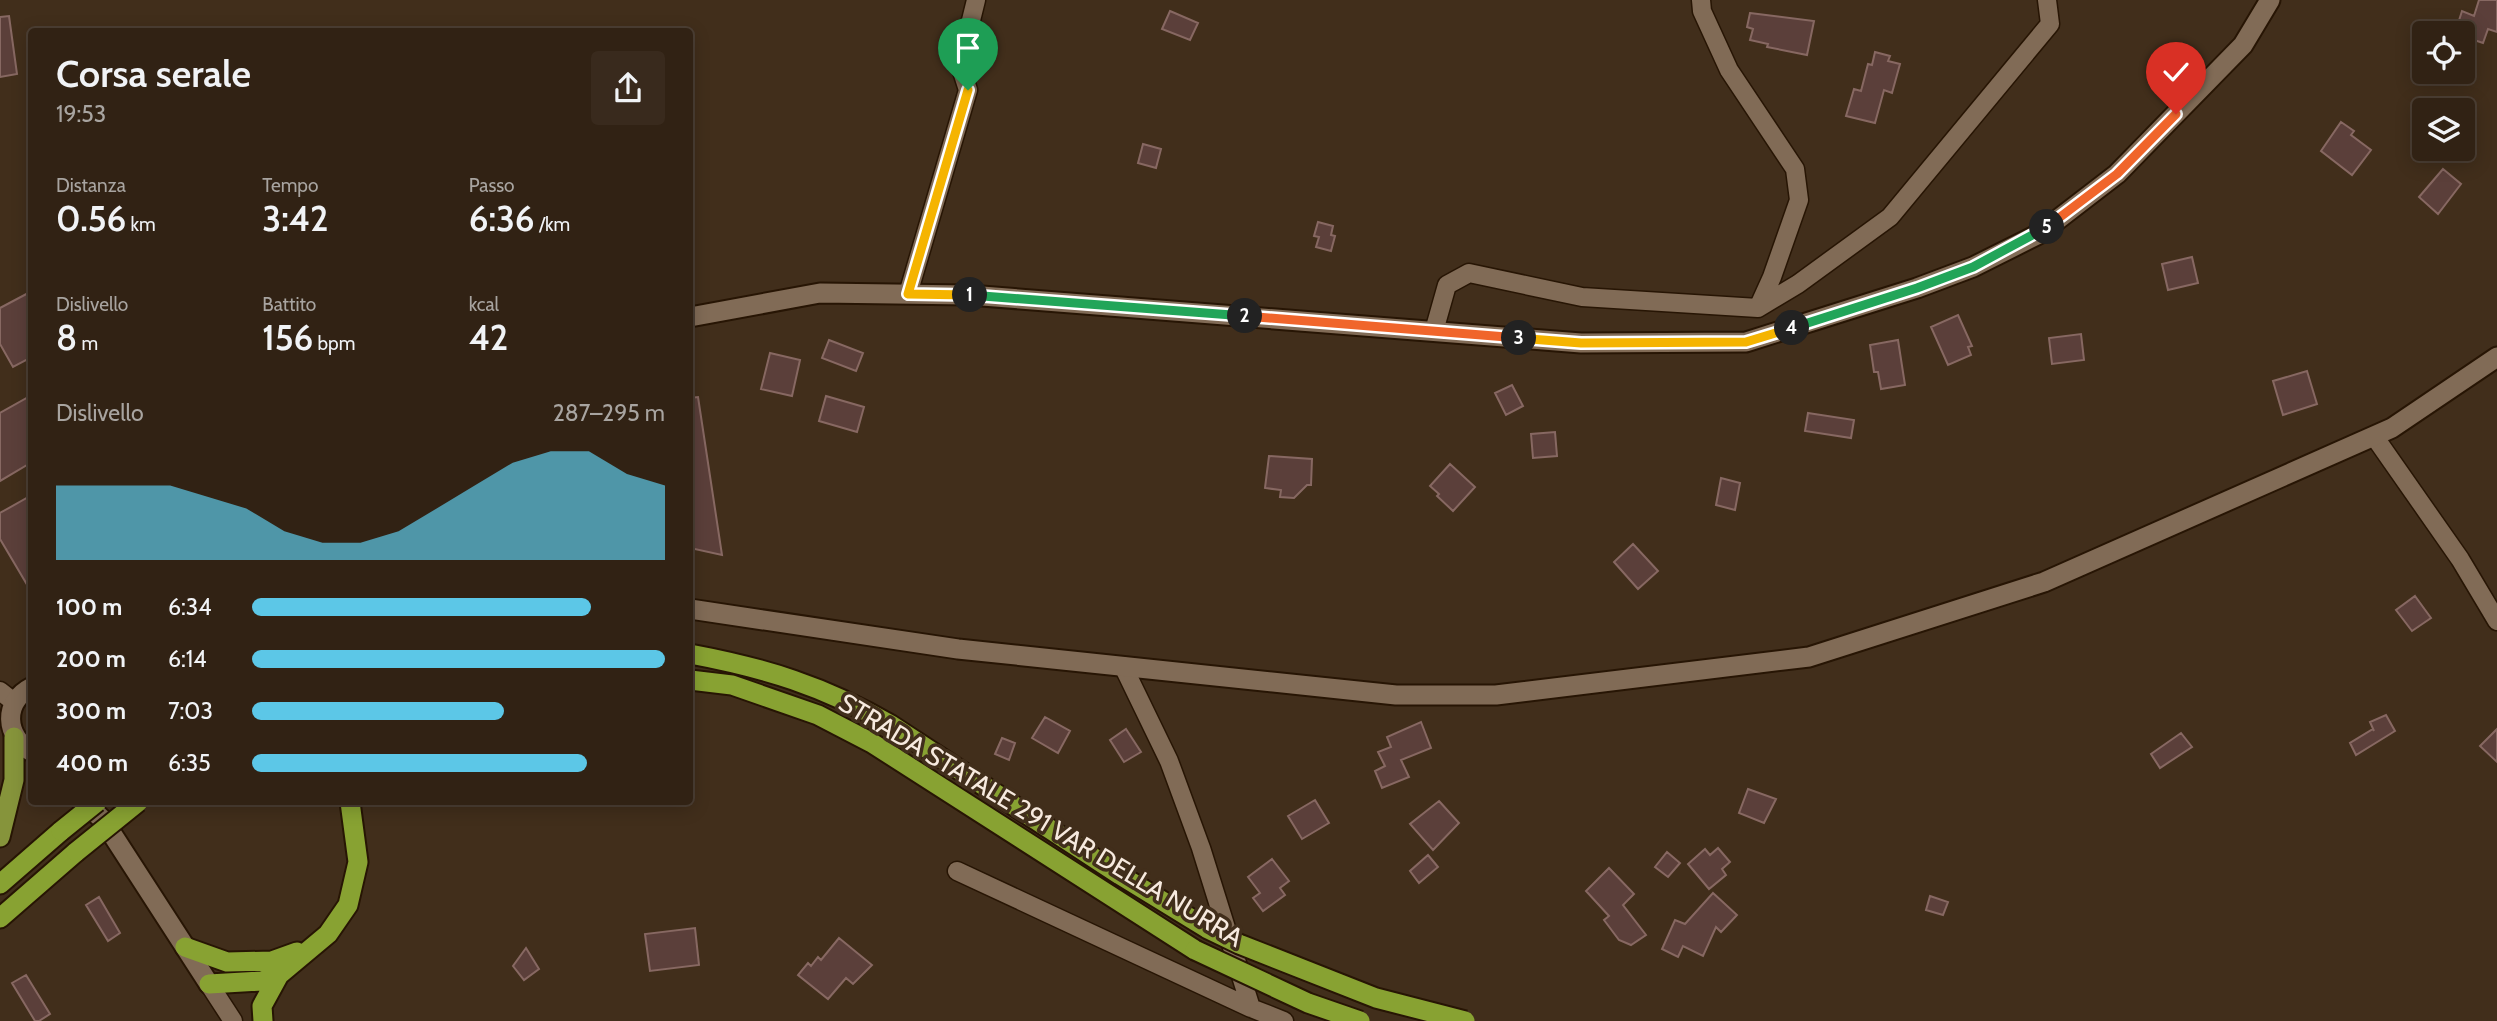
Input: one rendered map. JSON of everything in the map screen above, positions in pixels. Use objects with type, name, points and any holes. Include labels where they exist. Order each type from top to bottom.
[{"type":"highway","name":"STRADA STATALE 291 VAR DELLA NURRA","points":[[693,655],[774,672],[854,703],[891,724],[1120,875],[1208,929],[1239,944],[1376,998],[1465,1021]]},
{"type":"highway","name":"STRADA STATALE 291 VAR DELLA NURRA","points":[[693,680],[732,685],[818,715],[872,743],[1195,950],[1308,1003],[1360,1021]]},
{"type":"highway","points":[[0,918],[134,805]]},
{"type":"highway","points":[[263,1021],[262,1006],[279,975],[328,934],[348,905],[358,863],[348,806]]},
{"type":"highway","points":[[0,884],[61,831],[100,808]]},
{"type":"highway","points":[[185,947],[228,962],[272,961],[308,949]]},
{"type":"highway","points":[[209,984],[262,981],[279,975]]},
{"type":"main road","points":[[0,837],[14,780],[14,737]]},
{"type":"street","points":[[908,294],[968,90],[960,65],[976,0]]},
{"type":"street","points":[[1701,0],[1702,11],[1729,70],[1796,169],[1800,200],[1758,307]]},
{"type":"street","points":[[1434,331],[1447,285],[1469,273],[1582,297],[1758,307],[1798,284],[1889,217],[2050,24],[2047,0]]},
{"type":"street","points":[[693,316],[820,293],[970,295],[1581,343],[1746,342],[1917,288],[1973,267],[2039,234],[2117,174],[2243,45],[2270,0]]},
{"type":"street","points":[[693,610],[958,649],[1396,695],[1496,695],[1809,657],[2044,582],[2392,428],[2497,357]]},
{"type":"street","points":[[2374,436],[2460,559],[2497,621]]},
{"type":"street","points":[[1123,666],[1169,761],[1201,848],[1251,1008]]},
{"type":"street","points":[[28,690],[20,695],[7,697],[14,737],[28,750]]},
{"type":"street","points":[[100,808],[233,1021]]},
{"type":"street","points":[[957,871],[1284,1021]]},
{"type":"building","points":[[2479,0],[2497,0],[2497,32],[2488,29],[2483,43],[2475,40],[2475,21],[2459,21],[2462,11],[2474,16]]},
{"type":"building","points":[[1170,11],[1198,23],[1190,40],[1162,29]]},
{"type":"building","points":[[1750,13],[1814,21],[1807,55],[1767,47],[1768,44],[1750,40],[1753,29],[1747,27]]},
{"type":"building","points":[[9,16],[17,74],[0,77],[0,17]]},
{"type":"building","points":[[1875,52],[1890,56],[1888,61],[1900,64],[1892,93],[1884,90],[1875,123],[1846,116],[1854,89],[1861,91],[1868,64],[1872,65]]},
{"type":"building","points":[[2341,122],[2354,131],[2351,135],[2371,150],[2352,175],[2321,151]]},
{"type":"building","points":[[1143,144],[1161,149],[1156,168],[1138,163]]},
{"type":"building","points":[[2443,169],[2461,184],[2438,214],[2419,197]]},
{"type":"building","points":[[1318,222],[1333,226],[1331,235],[1335,236],[1331,251],[1316,247],[1319,237],[1314,236]]},
{"type":"building","points":[[2192,257],[2198,283],[2168,290],[2162,264]]},
{"type":"building","points":[[28,293],[28,359],[13,367],[0,344],[0,308]]},
{"type":"building","points":[[1958,315],[1972,346],[1968,347],[1971,355],[1948,365],[1931,327]]},
{"type":"building","points":[[2081,334],[2084,360],[2052,364],[2049,338]]},
{"type":"building","points":[[829,340],[863,353],[856,371],[822,358]]},
{"type":"building","points":[[1898,340],[1905,385],[1881,389],[1878,372],[1874,372],[1870,345]]},
{"type":"building","points":[[770,353],[800,360],[792,396],[761,389]]},
{"type":"building","points":[[2307,371],[2317,404],[2283,415],[2273,381]]},
{"type":"building","points":[[1512,385],[1523,406],[1506,415],[1495,393]]},
{"type":"building","points":[[826,396],[864,407],[857,432],[819,421]]},
{"type":"building","points":[[28,397],[28,464],[0,481],[0,413]]},
{"type":"building","points":[[698,397],[722,555],[693,549],[693,398]]},
{"type":"building","points":[[1808,413],[1854,420],[1851,438],[1805,431]]},
{"type":"building","points":[[1555,432],[1557,456],[1533,458],[1531,434]]},
{"type":"building","points":[[1269,456],[1312,459],[1311,485],[1307,485],[1294,498],[1280,497],[1281,490],[1265,488]]},
{"type":"building","points":[[1450,464],[1475,487],[1453,511],[1430,486]]},
{"type":"building","points":[[1721,478],[1740,483],[1735,510],[1716,505]]},
{"type":"building","points":[[28,497],[28,586],[0,539],[0,513]]},
{"type":"building","points":[[1633,544],[1658,571],[1638,589],[1614,562]]},
{"type":"building","points":[[2415,596],[2431,618],[2412,631],[2396,610]]},
{"type":"building","points":[[2386,715],[2395,731],[2356,755],[2350,743],[2373,729],[2374,731],[2370,722]]},
{"type":"building","points":[[1045,717],[1070,731],[1058,753],[1032,738]]},
{"type":"building","points":[[1421,722],[1431,748],[1401,760],[1409,777],[1382,788],[1375,771],[1385,766],[1378,752],[1391,747],[1387,737]]},
{"type":"building","points":[[1126,729],[1141,752],[1124,762],[1110,740]]},
{"type":"building","points":[[2497,729],[2497,762],[2480,746]]},
{"type":"building","points":[[2181,733],[2192,747],[2160,768],[2151,754]]},
{"type":"building","points":[[1002,738],[1015,743],[1009,760],[995,754]]},
{"type":"building","points":[[1748,789],[1776,799],[1764,823],[1739,813]]},
{"type":"building","points":[[1315,800],[1329,823],[1302,839],[1288,816]]},
{"type":"building","points":[[1439,801],[1459,823],[1433,850],[1410,824]]},
{"type":"building","points":[[1718,848],[1730,862],[1722,869],[1726,875],[1709,889],[1688,864],[1705,849],[1710,855]]},
{"type":"building","points":[[1667,852],[1680,863],[1668,877],[1655,867]]},
{"type":"building","points":[[1428,855],[1438,867],[1419,883],[1410,871]]},
{"type":"building","points":[[1272,859],[1289,881],[1280,888],[1285,895],[1263,911],[1253,898],[1260,893],[1248,877]]},
{"type":"building","points":[[1609,868],[1634,894],[1623,905],[1646,935],[1631,945],[1619,940],[1604,920],[1609,916],[1586,891]]},
{"type":"building","points":[[1713,893],[1737,915],[1721,932],[1716,927],[1703,956],[1683,946],[1678,957],[1662,949],[1675,920],[1685,924]]},
{"type":"building","points":[[1930,896],[1948,902],[1943,915],[1926,910]]},
{"type":"building","points":[[99,897],[120,933],[108,941],[86,905]]},
{"type":"building","points":[[695,928],[699,965],[650,971],[645,934]]},
{"type":"building","points":[[839,938],[872,965],[853,984],[846,978],[828,999],[798,975],[808,963],[811,966],[818,957],[821,960]]},
{"type":"building","points":[[526,948],[539,969],[524,980],[513,966]]},
{"type":"building","points":[[26,975],[50,1014],[39,1021],[35,1021],[12,983]]},
{"type":"route","points":[[968,90],[908,294],[970,295],[1581,343],[1746,342],[1917,288],[1973,267],[2039,234],[2117,174],[2176,114]]}]
